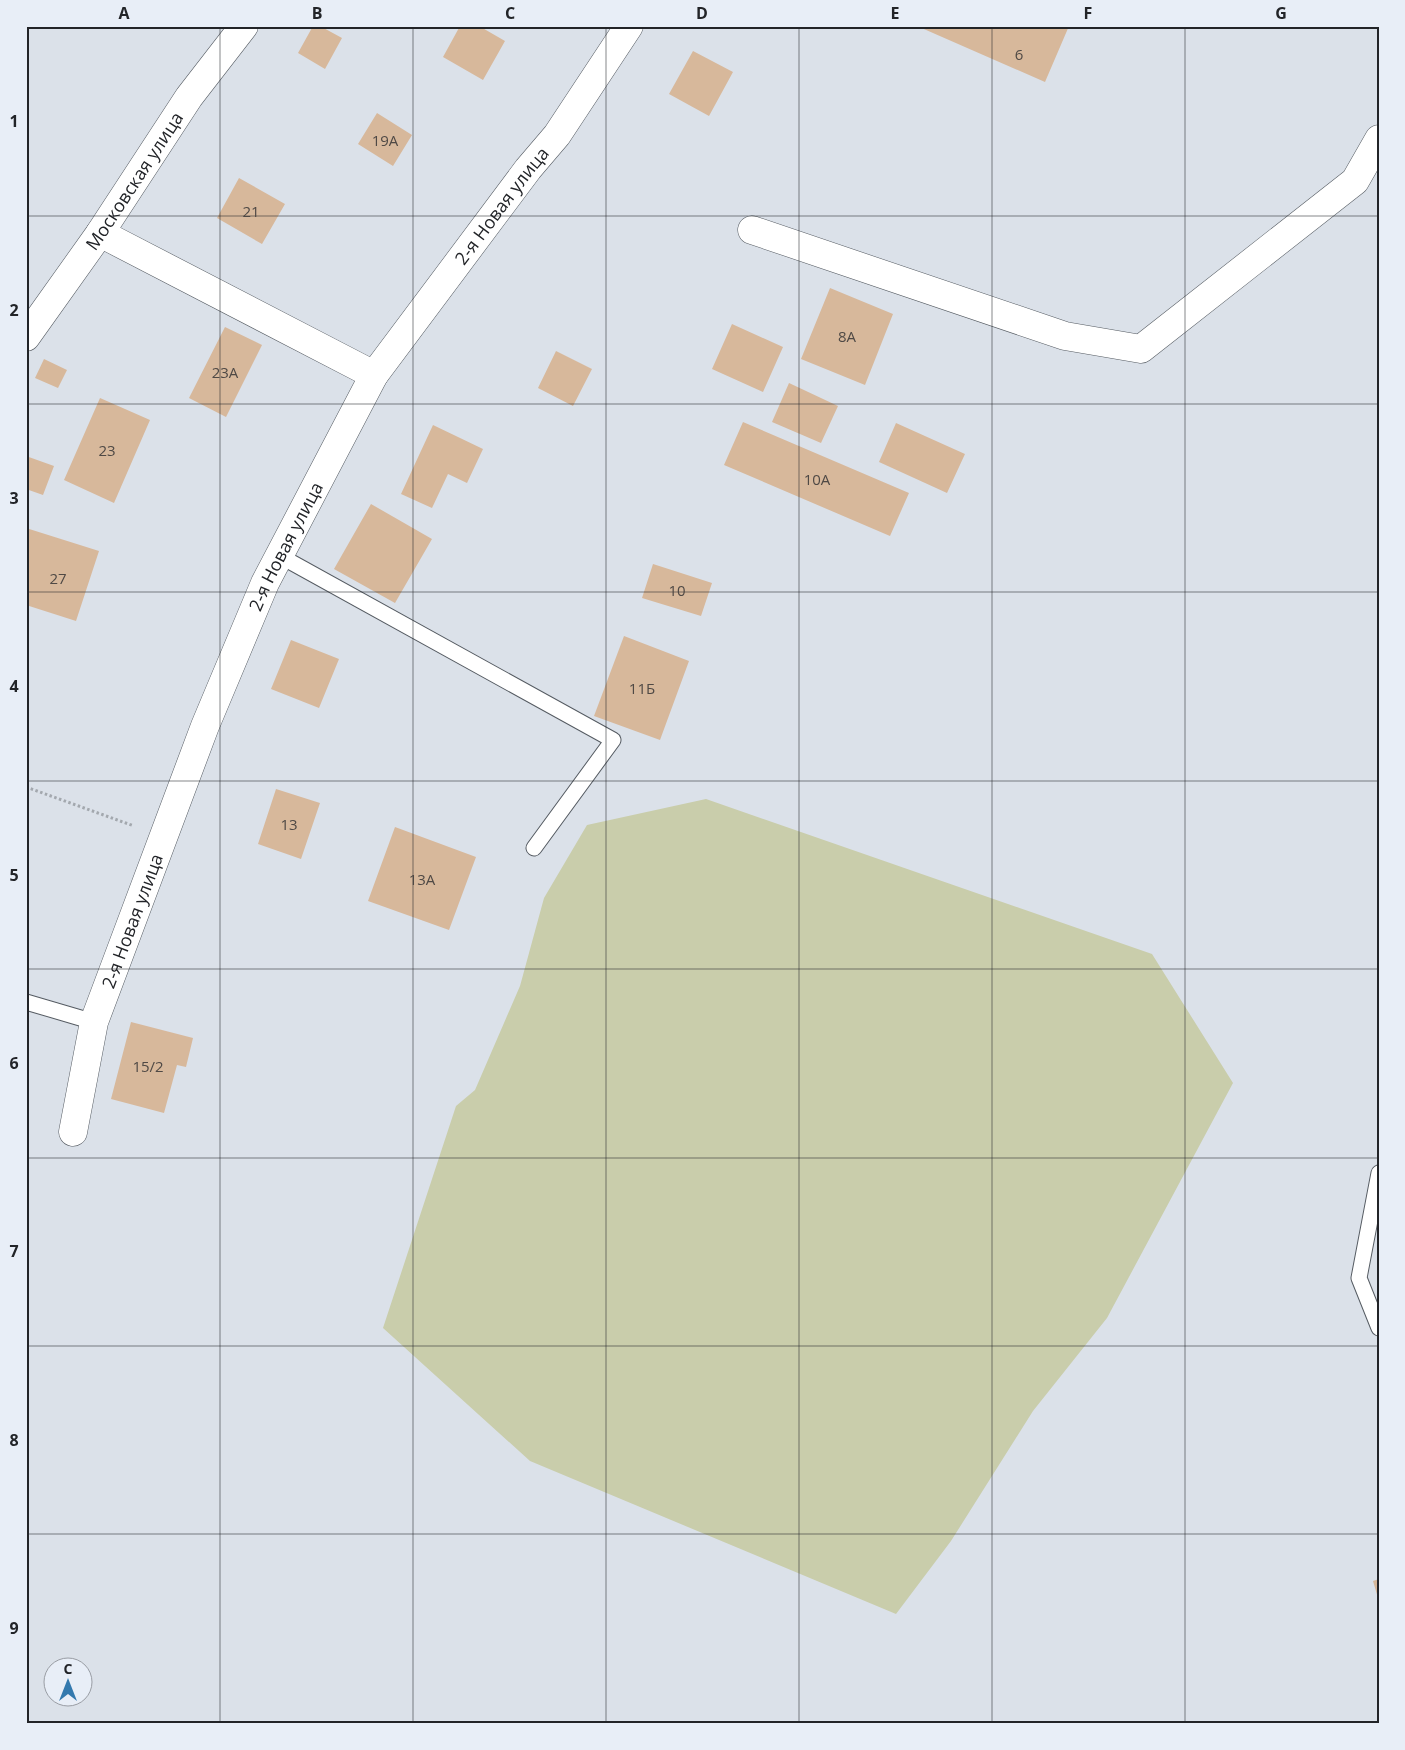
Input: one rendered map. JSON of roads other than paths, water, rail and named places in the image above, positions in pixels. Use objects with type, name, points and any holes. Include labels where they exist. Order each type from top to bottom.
[{"type":"street","name":"Московская улица","points":[[26,337],[100,233],[189,97],[244,26]]},
{"type":"street","name":"2-я Новая улица","points":[[73,1132],[94,1022],[205,726],[265,584],[374,375],[528,168],[557,135],[629,26]]},
{"type":"street","points":[[752,230],[1065,336],[1141,349],[1355,181],[1379,139]]},
{"type":"street","points":[[100,233],[374,375]]},
{"type":"lane","points":[[280,556],[614,740],[534,848]]},
{"type":"lane","points":[[26,1002],[94,1022]]},
{"type":"lane","points":[[1379,1173],[1360,1278],[1379,1328]]}]
